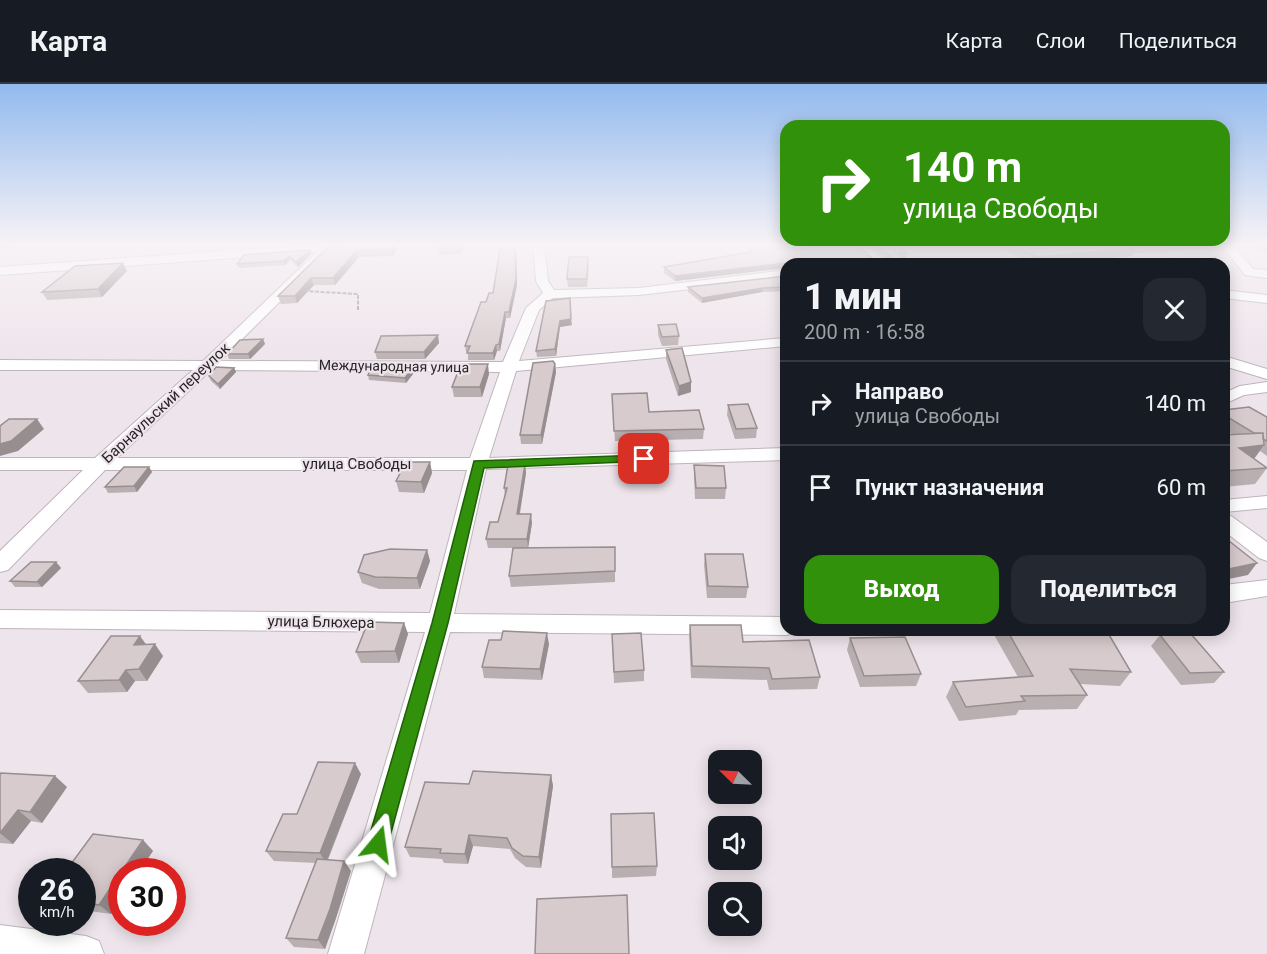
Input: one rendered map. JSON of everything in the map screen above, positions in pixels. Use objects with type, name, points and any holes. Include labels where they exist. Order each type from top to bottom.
[{"type":"street","name":"Барнаульский переулок","points":[[0,564],[101,464],[209,364],[289,284]]},
{"type":"street","points":[[544,284],[550,294]]},
{"type":"street","points":[[346,954],[440,623],[478,464],[509,367],[533,308],[550,294],[590,296],[643,293],[714,284]]},
{"type":"street","points":[[1230,295],[1267,299]]},
{"type":"street","name":"Международная улица","points":[[0,365],[209,364],[509,367],[780,343]]},
{"type":"street","points":[[1230,363],[1267,374]]},
{"type":"street","points":[[1230,396],[1240,391],[1267,387]]},
{"type":"street","name":"улица Свободы","points":[[0,464],[478,464],[780,454]]},
{"type":"street","points":[[1230,505],[1267,502]]},
{"type":"street","points":[[1230,525],[1267,553]]},
{"type":"street","points":[[1230,593],[1267,588]]},
{"type":"street","name":"улица Блюхера","points":[[0,619],[780,626]]},
{"type":"street","points":[[0,943],[86,954]]},
{"type":"path","points":[[282,290],[358,294],[358,310]]},
{"type":"building","points":[[53,284],[103,284],[98,289],[42,292]]},
{"type":"building","points":[[291,284],[306,284],[295,296],[278,296]]},
{"type":"building","points":[[495,284],[515,284],[509,312],[505,312],[499,344],[496,345],[493,353],[467,353],[470,346],[465,346],[481,302],[486,302],[489,293],[493,293]]},
{"type":"building","points":[[718,284],[780,284],[780,287],[702,298],[688,287]]},
{"type":"building","points":[[570,298],[571,319],[560,321],[555,349],[536,351],[546,301]]},
{"type":"building","points":[[676,324],[679,336],[662,337],[658,325]]},
{"type":"building","points":[[438,335],[424,352],[375,352],[381,336]]},
{"type":"building","points":[[263,339],[248,354],[227,354],[240,340]]},
{"type":"building","points":[[682,348],[691,382],[679,386],[666,350]]},
{"type":"building","points":[[553,361],[555,364],[541,435],[520,435],[533,363]]},
{"type":"building","points":[[461,364],[488,364],[480,387],[452,387]]},
{"type":"building","points":[[216,367],[234,368],[218,384],[209,376]]},
{"type":"building","points":[[371,368],[412,369],[405,378],[368,375]]},
{"type":"building","points":[[647,393],[649,412],[699,410],[704,429],[614,431],[612,394]]},
{"type":"building","points":[[748,404],[757,428],[736,429],[728,405]]},
{"type":"building","points":[[1249,407],[1267,417],[1267,441],[1263,439],[1263,433],[1254,433],[1230,419],[1230,409]]},
{"type":"building","points":[[9,419],[37,419],[11,441],[0,444],[0,426]]},
{"type":"building","points":[[1263,433],[1264,445],[1239,448],[1267,468],[1230,471],[1230,435]]},
{"type":"building","points":[[406,462],[430,462],[421,482],[396,481]]},
{"type":"building","points":[[525,464],[517,514],[531,514],[527,539],[486,539],[490,522],[498,522],[507,488],[504,488],[508,465]]},
{"type":"building","points":[[694,465],[724,466],[726,488],[696,488]]},
{"type":"building","points":[[124,467],[149,467],[134,486],[105,487]]},
{"type":"building","points":[[1230,542],[1257,563],[1230,569]]},
{"type":"building","points":[[615,547],[615,571],[509,576],[513,548]]},
{"type":"building","points":[[390,549],[427,550],[417,578],[375,577],[358,572],[364,555]]},
{"type":"building","points":[[705,554],[743,554],[748,587],[708,586]]},
{"type":"building","points":[[31,562],[56,562],[37,582],[10,581]]},
{"type":"building","points":[[368,622],[404,623],[395,651],[356,652]]},
{"type":"building","points":[[690,625],[741,625],[743,642],[809,640],[820,677],[772,679],[769,668],[692,666]]},
{"type":"building","points":[[503,631],[547,633],[540,669],[482,667],[489,640],[501,640]]},
{"type":"building","points":[[641,633],[644,670],[614,672],[612,634]]},
{"type":"building","points":[[111,636],[140,636],[134,645],[155,644],[139,669],[126,670],[119,680],[78,681]]},
{"type":"building","points":[[1010,636],[1110,636],[1131,672],[1070,669],[1087,695],[1021,696],[1025,701],[966,707],[953,682],[1033,676]]},
{"type":"building","points":[[1161,636],[1193,636],[1224,672],[1190,673]]},
{"type":"building","points":[[905,637],[921,674],[864,676],[850,638]]},
{"type":"building","points":[[318,762],[355,763],[320,853],[266,851],[283,814],[297,814]]},
{"type":"building","points":[[473,771],[551,775],[539,857],[523,856],[512,848],[507,838],[469,835],[465,854],[440,853],[441,849],[405,847],[425,782],[469,784]]},
{"type":"building","points":[[1,773],[55,776],[30,812],[18,810],[0,833],[0,775]]},
{"type":"building","points":[[654,813],[657,866],[612,867],[611,814]]},
{"type":"building","points":[[93,834],[143,840],[131,858],[108,858],[108,892],[99,905],[96,904],[96,858],[75,858]]},
{"type":"building","points":[[317,859],[344,861],[318,940],[286,938]]},
{"type":"building","points":[[627,895],[629,954],[535,954],[537,899]]},
{"type":"route","points":[[378,844],[440,623],[478,464],[644,459]]}]
